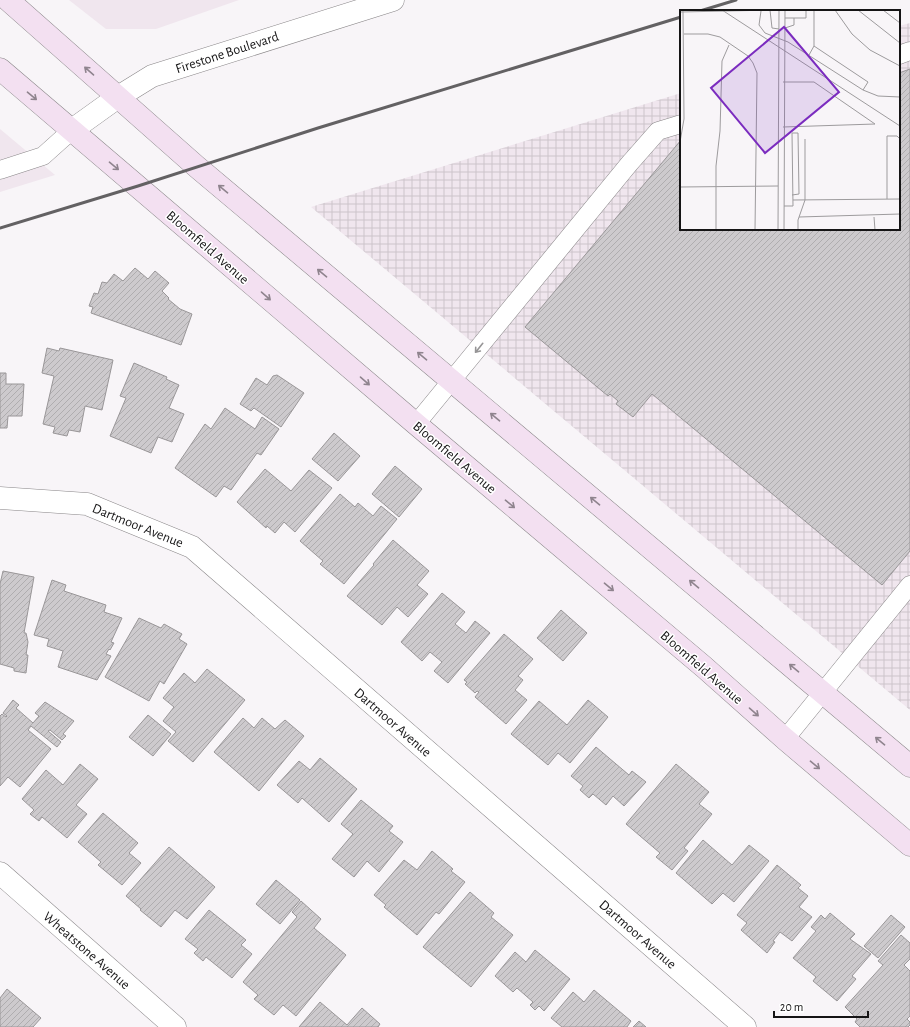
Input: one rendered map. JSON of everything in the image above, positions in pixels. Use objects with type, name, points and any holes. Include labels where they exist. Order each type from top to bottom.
[{"type":"main road","points":[[11,1],[197,167],[910,766]]},
{"type":"main road","name":"Bloomfield Avenue","points":[[0,69],[910,845]]},
{"type":"street","name":"Firestone Boulevard","points":[[72,130],[118,97],[152,76],[393,0]]},
{"type":"street","name":"Dartmoor Avenue","points":[[0,498],[87,504],[192,547],[745,1027]]},
{"type":"street","name":"Wheatstone Avenue","points":[[0,873],[174,1027]]},
{"type":"lane","points":[[900,55],[910,51]]},
{"type":"lane","points":[[416,424],[629,164],[658,131],[680,124]]},
{"type":"lane","points":[[0,170],[43,156],[72,130]]},
{"type":"lane","points":[[786,739],[910,585]]},
{"type":"shaded area","points":[[69,0],[239,0],[156,29],[106,29]]},
{"type":"shaded area","points":[[910,23],[910,710],[311,207],[680,93],[680,230],[900,230],[900,26]]},
{"type":"shaded area","points":[[0,129],[55,175],[0,192]]},
{"type":"building","points":[[910,69],[910,551],[882,585],[652,394],[633,417],[616,404],[618,401],[610,394],[608,396],[525,327],[680,141],[680,230],[900,230],[900,73]]},
{"type":"building","points":[[135,268],[148,279],[155,271],[169,283],[162,291],[169,298],[168,299],[180,309],[192,314],[181,345],[91,313],[93,307],[89,306],[94,293],[98,294],[102,282],[107,283],[114,274],[123,281]]},
{"type":"building","points":[[47,348],[59,351],[60,348],[113,360],[102,410],[85,406],[80,432],[69,430],[67,436],[53,433],[55,427],[43,424],[54,376],[42,373]]},
{"type":"building","points":[[134,363],[167,377],[166,379],[179,385],[169,408],[184,414],[172,442],[158,437],[151,453],[110,436],[126,398],[120,396]]},
{"type":"building","points":[[0,373],[6,373],[6,384],[24,384],[22,416],[8,416],[7,428],[0,428]]},
{"type":"building","points":[[277,375],[304,393],[281,427],[254,408],[251,411],[240,404],[256,378],[267,385],[273,376]]},
{"type":"building","points":[[225,408],[255,429],[262,417],[279,429],[261,455],[257,453],[231,490],[224,486],[216,497],[175,468],[205,424],[211,429]]},
{"type":"building","points":[[334,433],[360,456],[338,481],[312,459]]},
{"type":"building","points":[[395,466],[422,489],[399,517],[372,494]]},
{"type":"building","points":[[265,469],[291,491],[309,470],[332,488],[295,532],[284,522],[275,533],[267,526],[266,528],[237,502]]},
{"type":"building","points":[[340,494],[355,507],[358,503],[373,516],[381,506],[397,519],[344,584],[320,564],[323,561],[300,541]]},
{"type":"building","points":[[393,540],[429,571],[417,585],[428,594],[408,617],[397,607],[382,625],[347,596]]},
{"type":"building","points":[[3,571],[34,577],[24,633],[26,633],[28,642],[26,673],[14,671],[14,668],[0,664],[0,584]]},
{"type":"building","points":[[52,580],[66,585],[64,591],[106,605],[104,612],[122,618],[111,642],[114,643],[106,654],[111,656],[97,680],[58,667],[63,651],[47,646],[49,639],[34,635]]},
{"type":"building","points":[[442,593],[465,612],[455,624],[466,633],[475,621],[490,633],[448,683],[434,671],[442,662],[430,652],[422,661],[401,642]]},
{"type":"building","points":[[561,610],[587,633],[563,661],[537,638]]},
{"type":"building","points":[[139,618],[161,628],[164,624],[182,634],[179,639],[187,644],[164,684],[160,681],[149,701],[105,677]]},
{"type":"building","points":[[504,634],[533,659],[518,676],[523,680],[515,690],[527,700],[506,724],[475,697],[479,692],[477,691],[475,693],[465,684],[467,682],[464,680]]},
{"type":"building","points":[[207,669],[245,700],[193,762],[168,741],[176,732],[163,721],[174,707],[163,698],[184,673],[195,683]]},
{"type":"building","points":[[13,700],[19,705],[16,708],[33,723],[39,716],[35,713],[45,702],[74,721],[63,734],[66,736],[62,740],[50,730],[48,731],[61,742],[57,747],[31,726],[28,730],[51,749],[20,787],[8,777],[0,786],[0,716],[2,714],[6,717],[7,716],[3,713]]},
{"type":"building","points":[[588,700],[608,717],[570,763],[558,753],[548,765],[511,734],[539,701],[567,725]]},
{"type":"building","points":[[148,715],[171,734],[153,756],[129,737]]},
{"type":"building","points":[[243,718],[254,728],[262,718],[275,729],[285,720],[304,736],[259,791],[214,752]]},
{"type":"building","points":[[596,747],[629,775],[632,771],[646,782],[624,806],[613,796],[606,805],[593,794],[589,798],[580,790],[583,786],[571,776]]},
{"type":"building","points":[[320,758],[357,789],[329,822],[302,798],[298,803],[277,785],[299,761],[310,770]]},
{"type":"building","points":[[80,764],[98,779],[76,805],[87,814],[67,838],[42,817],[39,821],[30,814],[34,810],[22,799],[46,770],[63,785]]},
{"type":"building","points":[[676,764],[709,792],[699,804],[712,814],[684,848],[688,851],[672,870],[656,857],[660,853],[626,824]]},
{"type":"building","points":[[361,800],[393,826],[389,831],[403,842],[379,872],[367,861],[354,877],[332,859],[353,834],[341,824]]},
{"type":"building","points":[[103,813],[138,843],[129,853],[141,863],[122,885],[98,865],[101,862],[78,842]]},
{"type":"building","points":[[703,840],[732,865],[749,845],[769,861],[734,902],[723,893],[712,904],[676,873]]},
{"type":"building","points":[[169,847],[215,887],[187,919],[175,910],[161,927],[126,896]]},
{"type":"building","points":[[432,851],[453,869],[451,871],[465,882],[439,914],[436,912],[417,935],[384,907],[386,905],[374,895],[404,860],[417,870]]},
{"type":"building","points":[[777,865],[801,885],[798,888],[808,896],[799,907],[812,917],[792,941],[780,932],[773,941],[775,942],[767,953],[741,930],[747,923],[737,915]]},
{"type":"building","points":[[276,880],[300,900],[280,924],[256,904]]},
{"type":"building","points":[[470,892],[494,913],[491,917],[513,935],[471,987],[423,947]]},
{"type":"building","points":[[301,901],[321,919],[314,928],[346,955],[296,1016],[283,1005],[274,1015],[254,999],[258,995],[243,982],[297,917],[292,912]]},
{"type":"building","points":[[209,910],[246,940],[241,945],[252,954],[232,978],[206,957],[203,961],[194,953],[198,949],[185,939]]},
{"type":"building","points":[[830,913],[855,934],[850,939],[871,954],[852,976],[856,979],[837,1001],[813,981],[816,977],[793,958],[816,931],[811,927],[821,915],[825,919]]},
{"type":"building","points":[[891,915],[905,927],[878,958],[864,946]]},
{"type":"building","points":[[901,935],[910,943],[910,959],[904,965],[910,971],[910,1016],[907,1019],[910,1022],[910,1025],[908,1027],[860,1027],[855,1022],[857,1019],[845,1007],[883,965],[878,961]]},
{"type":"building","points":[[535,950],[570,979],[544,1011],[539,1006],[535,1010],[530,1005],[533,1002],[517,988],[513,992],[495,976],[515,952],[526,962]]},
{"type":"building","points":[[7,989],[41,1018],[33,1027],[0,1027],[0,998]]},
{"type":"building","points":[[594,990],[631,1021],[627,1027],[562,1027],[551,1018],[573,992],[584,1002]]},
{"type":"building","points":[[320,1002],[347,1025],[362,1008],[380,1024],[378,1027],[299,1027]]},
{"type":"building","points":[[639,1021],[646,1027],[633,1027]]},
{"type":"railway","points":[[703,10],[736,0]]},
{"type":"railway","points":[[0,228],[138,186],[318,128],[680,17]]}]
